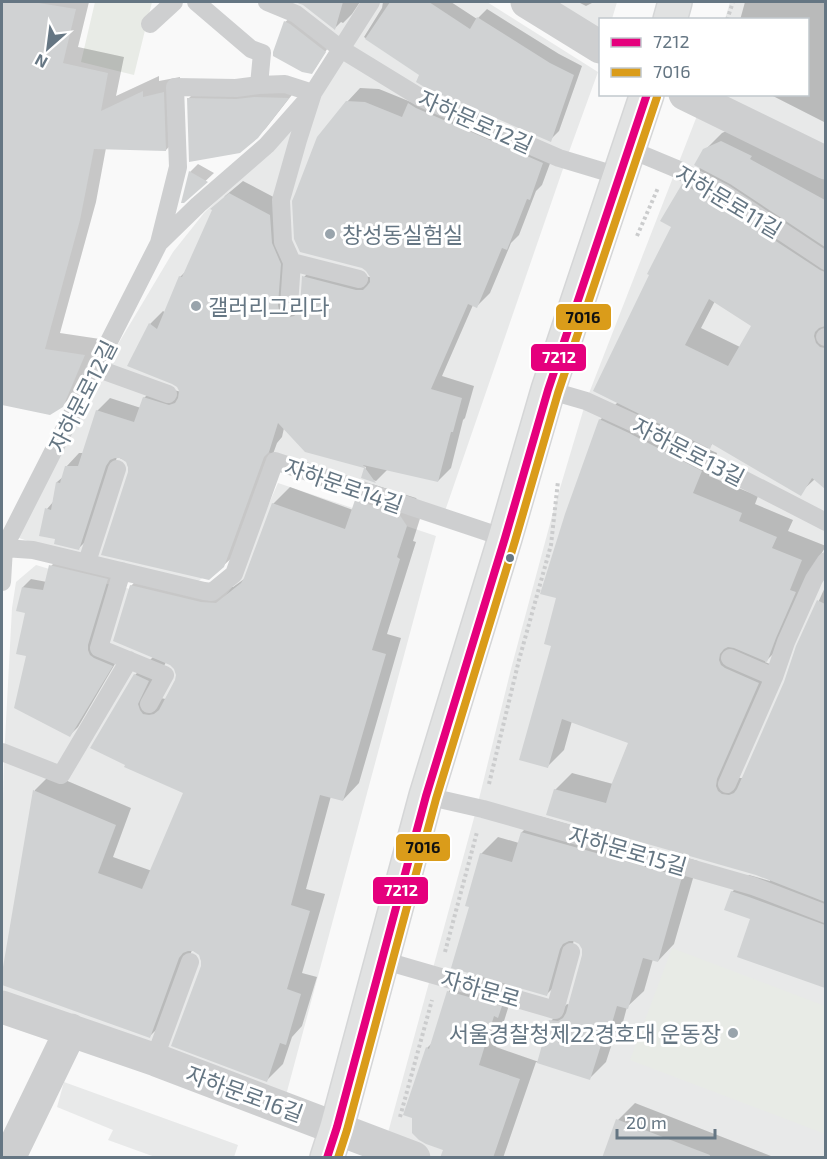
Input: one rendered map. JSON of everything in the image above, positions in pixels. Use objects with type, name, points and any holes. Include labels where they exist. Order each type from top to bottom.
[{"type":"main road","points":[[671,18],[675,2]]},
{"type":"main road","points":[[332,1142],[426,796],[548,390],[646,96]]},
{"type":"street","points":[[527,2],[599,46]]},
{"type":"street","points":[[689,96],[825,163]]},
{"type":"street","name":"자하문로16길","points":[[2,1007],[154,1060],[332,1142],[403,1153]]},
{"type":"street","points":[[9,1158],[71,1030]]},
{"type":"lane","points":[[150,24],[174,2]]},
{"type":"lane","points":[[196,2],[251,49],[262,53],[259,85]]},
{"type":"lane","name":"자하문로12길","points":[[267,2],[296,14],[341,49],[421,98],[559,158],[624,162]]},
{"type":"lane","points":[[341,49],[370,2]]},
{"type":"lane","name":"자하문로12길","points":[[159,243],[198,205],[267,145],[313,93],[341,49]]},
{"type":"lane","name":"자하문로12길","points":[[3,545],[159,243],[178,167],[175,87],[236,88],[285,84],[313,93]]},
{"type":"lane","name":"자하문로12길","points":[[289,306],[292,262],[283,242],[282,200],[313,93]]},
{"type":"lane","name":"자하문로11길","points":[[624,162],[670,166],[724,193],[825,261]]},
{"type":"lane","points":[[292,262],[359,279]]},
{"type":"lane","points":[[96,368],[168,394]]},
{"type":"lane","name":"자하문로13길","points":[[548,390],[586,401],[643,427],[825,522]]},
{"type":"lane","name":"자하문로14길","points":[[3,545],[87,562],[212,592],[234,574],[275,461],[505,538]]},
{"type":"lane","points":[[87,562],[117,469]]},
{"type":"lane","points":[[2,582],[3,545]]},
{"type":"lane","points":[[727,784],[774,677],[786,642],[814,579],[825,561]]},
{"type":"lane","points":[[122,571],[99,648],[165,675],[149,704]]},
{"type":"lane","points":[[730,658],[774,677]]},
{"type":"lane","points":[[2,752],[61,774],[129,660]]},
{"type":"lane","name":"자하문로15길","points":[[426,796],[483,809],[753,886],[825,914]]},
{"type":"lane","name":"자하문로","points":[[382,960],[555,1010],[571,952]]},
{"type":"lane","points":[[154,1060],[190,962]]},
{"type":"path","points":[[728,18],[733,2]]},
{"type":"path","points":[[637,237],[654,195],[670,166]]},
{"type":"path","points":[[403,1153],[438,976],[551,545],[558,477]]},
{"type":"shaded area","points":[[95,2],[152,2],[134,75],[81,62]]},
{"type":"shaded area","points":[[267,2],[487,2],[598,72],[566,160],[421,98]]},
{"type":"shaded area","points":[[545,2],[617,2],[612,18],[599,18],[599,35]]},
{"type":"shaded area","points":[[730,2],[825,2],[825,157],[708,96],[809,96],[809,18],[725,18]]},
{"type":"shaded area","points":[[341,52],[565,163],[445,511],[256,448],[208,574],[197,582],[16,537],[102,371],[173,252],[204,213],[270,147]]},
{"type":"shaded area","points":[[700,108],[825,169],[825,1157],[430,1158],[386,1140],[477,807],[555,505],[586,401]]},
{"type":"shaded area","points":[[278,483],[436,536],[285,1099],[2,993],[4,759],[12,608],[16,582],[36,565],[213,612],[233,586]]},
{"type":"shaded area","name":"서울경찰청제22경호대 운동장","points":[[672,948],[825,1006],[825,1134],[630,1060]]},
{"type":"shaded area","points":[[64,1082],[238,1145],[234,1157],[155,1157],[108,1140],[113,1130],[57,1107]]},
{"type":"building","points":[[2,2],[33,2],[76,9],[63,63],[108,73],[101,111],[143,91],[143,97],[164,92],[166,151],[94,149],[80,220],[45,349],[85,355],[63,407],[50,415],[2,405]]},
{"type":"building","points":[[295,2],[343,2],[335,30],[303,5]]},
{"type":"building","points":[[390,2],[429,2],[470,29],[477,17],[550,63],[574,75],[551,142],[426,88],[416,82],[419,75],[365,39]]},
{"type":"building","points":[[284,21],[326,52],[312,74],[302,72],[273,56]]},
{"type":"building","points":[[187,98],[289,98],[258,138],[240,153],[189,162]]},
{"type":"building","points":[[346,101],[365,102],[402,117],[408,103],[543,163],[530,200],[527,199],[507,250],[502,248],[477,308],[468,304],[431,389],[462,398],[438,482],[363,465],[376,483],[361,478],[364,468],[305,452],[278,423],[224,567],[209,580],[101,555],[128,472],[126,462],[120,458],[110,460],[106,466],[79,550],[54,544],[55,539],[39,536],[45,508],[51,510],[56,482],[60,483],[65,466],[78,466],[96,410],[134,422],[143,397],[169,405],[175,403],[178,398],[177,387],[127,366],[149,323],[157,329],[179,276],[182,277],[212,210],[210,209],[229,193],[270,215],[272,243],[281,264],[278,305],[282,315],[289,317],[299,312],[302,276],[356,290],[363,290],[370,282],[370,277],[362,268],[300,252],[294,239],[292,201],[317,137]]},
{"type":"building","points":[[721,141],[752,156],[750,159],[825,200],[825,247],[730,184],[694,165],[703,149]]},
{"type":"building","points":[[189,171],[208,182],[184,203],[181,203]]},
{"type":"building","points":[[682,184],[718,203],[825,272],[825,326],[819,328],[814,336],[816,343],[825,348],[825,489],[812,478],[801,496],[712,444],[710,449],[593,391],[671,227],[660,221]],"holes":[[[709,299],[751,326],[728,366],[685,345]]]},
{"type":"building","points":[[599,419],[702,471],[693,493],[742,513],[739,521],[777,537],[772,548],[802,560],[790,590],[796,592],[767,662],[734,648],[728,647],[720,654],[719,660],[725,668],[759,683],[717,779],[716,786],[722,794],[729,795],[737,789],[817,600],[825,604],[825,902],[756,875],[546,815],[554,789],[606,803],[628,743],[562,719],[548,768],[519,760],[551,646],[544,644],[556,598],[540,594],[565,514]]},
{"type":"building","points":[[355,500],[399,514],[407,526],[397,557],[400,559],[372,650],[386,654],[343,801],[320,795],[291,905],[310,911],[287,989],[301,994],[286,1045],[280,1043],[267,1082],[171,1046],[201,966],[199,955],[193,951],[183,953],[179,958],[150,1038],[2,985],[2,973],[33,790],[116,825],[98,873],[142,889],[183,793],[124,767],[125,765],[90,748],[134,674],[149,681],[138,704],[143,714],[149,715],[159,710],[175,680],[174,669],[170,665],[113,641],[130,585],[201,602],[216,603],[244,578],[272,503],[345,529]]},
{"type":"building","points":[[49,565],[108,579],[88,650],[94,658],[113,666],[70,737],[14,708],[26,656],[16,654],[25,613],[16,611],[22,587],[43,590]]},
{"type":"building","points":[[521,832],[682,877],[658,962],[643,958],[628,1009],[617,1006],[607,1040],[603,1039],[590,1080],[537,1063],[549,1020],[558,1021],[566,1013],[582,955],[579,944],[569,941],[563,944],[547,996],[451,968],[469,907],[465,906],[480,853],[512,862]]},
{"type":"building","points":[[731,891],[825,925],[825,988],[737,957],[750,919],[724,910]]},
{"type":"building","points":[[447,991],[502,1006],[498,1018],[494,1016],[479,1065],[520,1079],[493,1158],[440,1158],[443,1150],[419,1140],[412,1133],[412,1118],[403,1115],[426,1047],[429,1049]]},
{"type":"building","points":[[616,1119],[710,1155],[709,1158],[602,1158]]},
{"type":"transit line","name":"7212","points":[[327,1158],[426,796],[548,390],[646,96]]},
{"type":"transit line","name":"7016","points":[[338,1158],[436,799],[558,393],[657,97]]},
{"type":"place","name":"창성동실험실","points":[[330,234]]},
{"type":"place","name":"갤러리그리다","points":[[196,306]]},
{"type":"place","name":"서울경찰청제22경호대 운동장","points":[[733,1033]]}]
